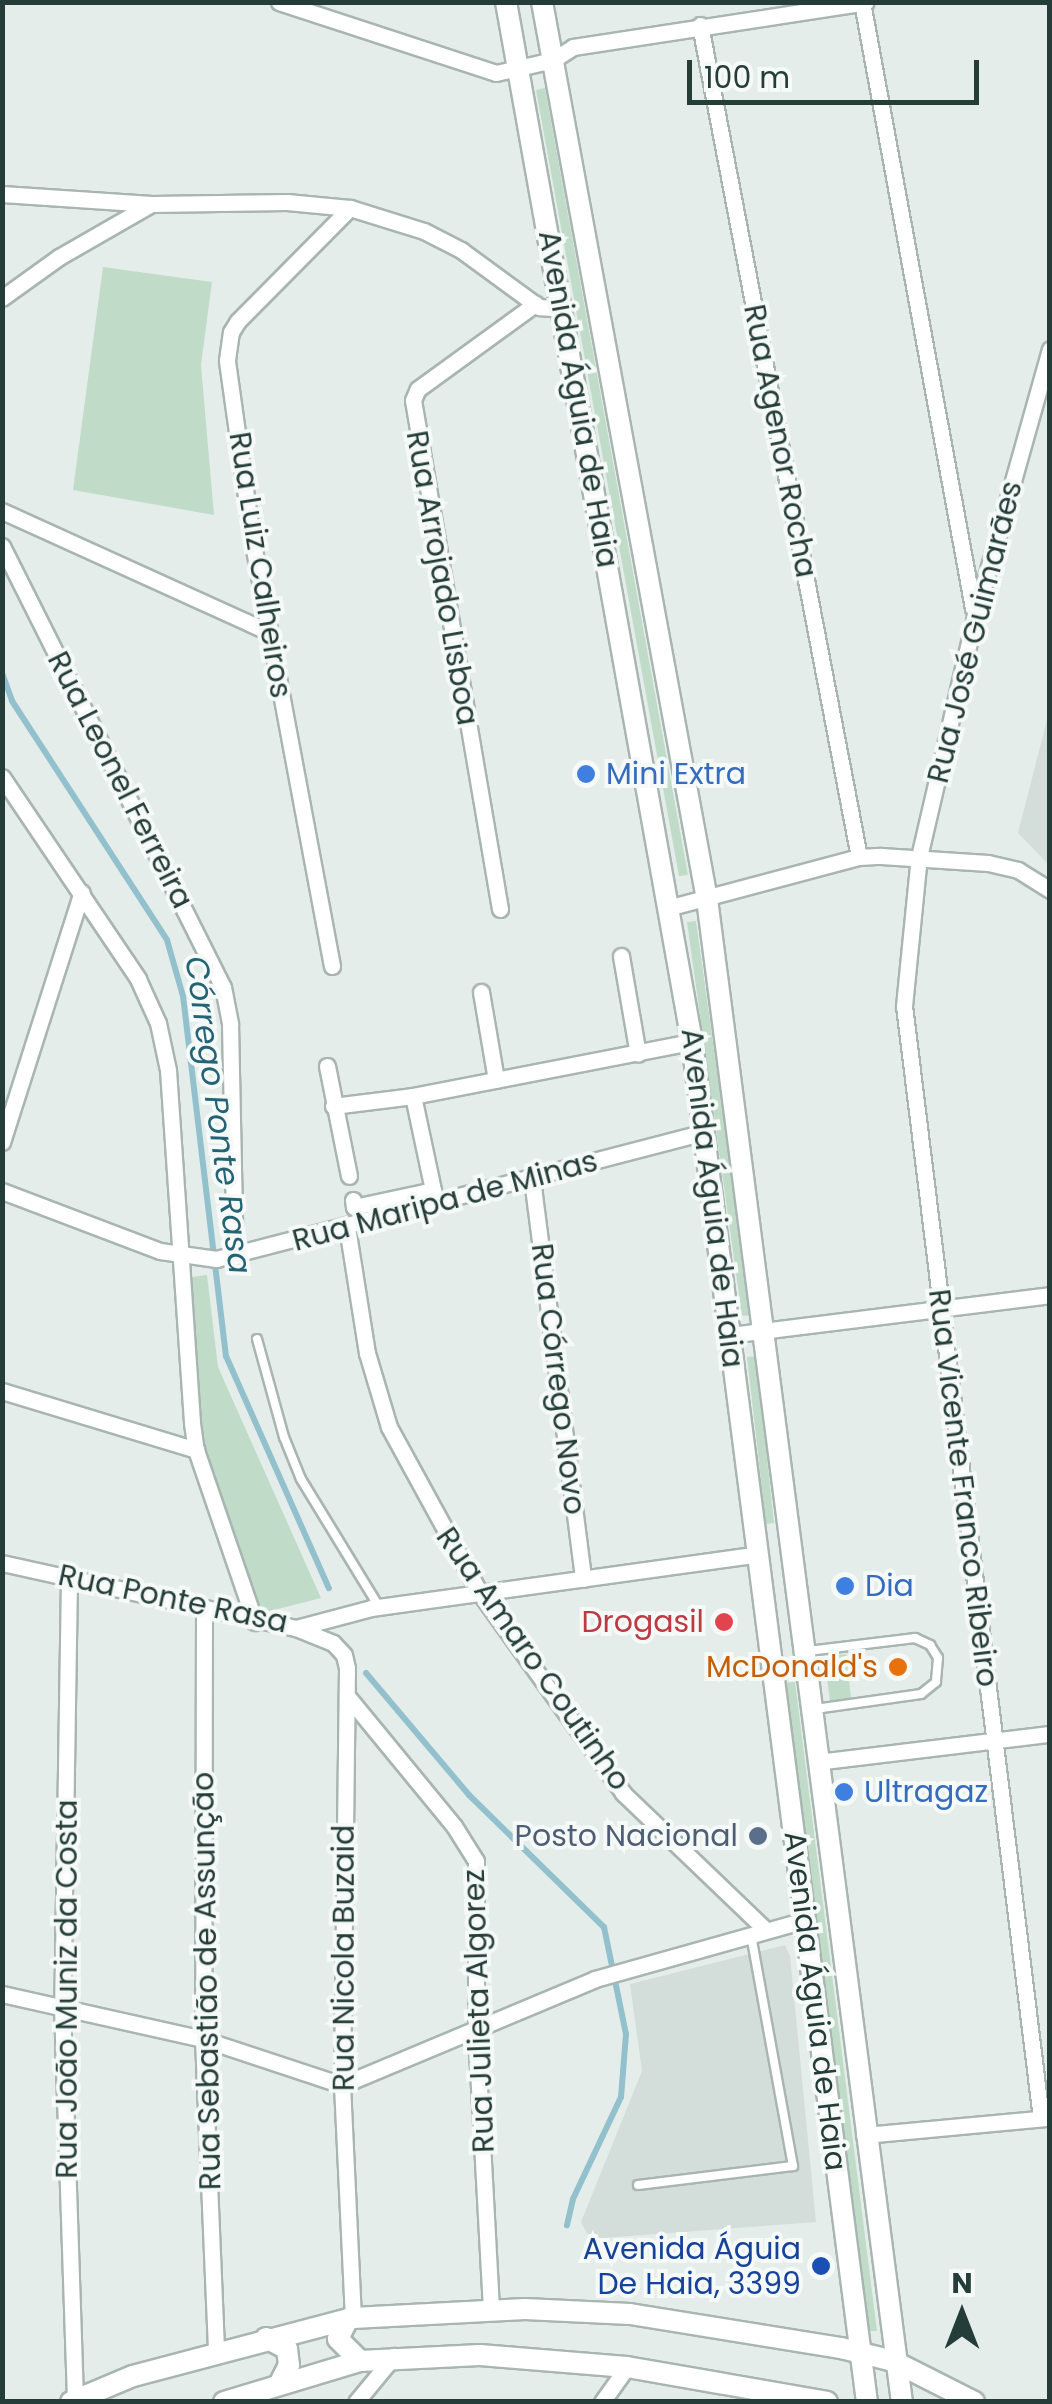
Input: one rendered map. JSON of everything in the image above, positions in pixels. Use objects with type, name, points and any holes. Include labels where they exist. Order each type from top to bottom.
[{"type":"main road","name":"Avenida Águia de Haia","points":[[506,2],[671,907],[730,1335],[775,1552],[804,1651],[864,2135],[902,2402]]},
{"type":"main road","name":"Avenida Águia de Haia","points":[[542,2],[707,899],[766,1330],[775,1552],[805,1920],[867,2402]]},
{"type":"main road","points":[[775,1552],[794,1667],[806,1676]]},
{"type":"main road","points":[[73,2400],[132,2376],[350,2319],[491,2310],[630,2314],[859,2353],[894,2361],[974,2402]]},
{"type":"main road","points":[[350,2319],[338,2339],[360,2361]]},
{"type":"main road","points":[[266,2338],[288,2349],[289,2364],[282,2381]]},
{"type":"main road","points":[[224,2402],[282,2381],[360,2361],[394,2356],[480,2355],[628,2368],[827,2402]]},
{"type":"street","points":[[279,2],[327,10],[496,74],[553,60],[574,47],[700,25],[747,10],[863,3],[974,616]]},
{"type":"street","name":"Rua Agenor Rocha","points":[[700,25],[859,858]]},
{"type":"street","points":[[2,194],[152,204],[287,202],[350,208],[424,231],[462,250],[535,304],[562,309]]},
{"type":"street","points":[[2,298],[59,257],[152,204]]},
{"type":"street","name":"Rua Luiz Calheiros","points":[[332,966],[252,539],[228,347],[238,321],[350,208]]},
{"type":"street","name":"Rua Arrojado Lisboa","points":[[500,909],[413,400],[418,390],[535,304]]},
{"type":"street","name":"Rua José Guimarães","points":[[919,858],[974,616],[1050,349]]},
{"type":"street","points":[[2,511],[269,632]]},
{"type":"street","name":"Rua Leonel Ferreira","points":[[2,546],[223,987],[230,1024],[233,1257]]},
{"type":"street","points":[[2,777],[82,892],[138,980],[158,1022],[168,1070],[187,1258],[187,1380],[196,1450],[255,1622]]},
{"type":"street","points":[[671,907],[859,858],[919,858],[1018,870],[1050,890]]},
{"type":"street","name":"Rua Vicente Franco Ribeiro","points":[[919,858],[904,1006],[994,1741],[1046,2118]]},
{"type":"street","points":[[2,1142],[82,892]]},
{"type":"street","points":[[620,956],[638,1054]]},
{"type":"street","points":[[481,992],[496,1080]]},
{"type":"street","points":[[334,1106],[414,1096],[692,1042]]},
{"type":"street","points":[[327,1066],[349,1176]]},
{"type":"street","points":[[352,1200],[354,1207],[432,1190],[414,1096]]},
{"type":"street","name":"Rua Maripa de Minas","points":[[187,1258],[233,1257],[705,1132]]},
{"type":"street","name":"Rua Córrego Novo","points":[[532,1178],[583,1578]]},
{"type":"street","points":[[2,1191],[187,1258]]},
{"type":"street","name":"Rua Amaro Coutinho","points":[[346,1227],[368,1353],[389,1428],[480,1594],[623,1793],[758,1931]]},
{"type":"street","points":[[730,1335],[1050,1295]]},
{"type":"street","points":[[2,1391],[196,1450]]},
{"type":"street","name":"Rua Ponte Rasa","points":[[2,1563],[296,1628],[375,1607],[775,1552]]},
{"type":"street","name":"Rua João Muniz da Costa","points":[[69,1578],[62,2008],[73,2400]]},
{"type":"street","name":"Rua Sebastião de Assunção","points":[[204,1609],[203,2039],[216,2352]]},
{"type":"street","name":"Rua Nicola Buzaid","points":[[296,1628],[333,1643],[344,1655],[348,1697],[342,2085],[350,2319]]},
{"type":"street","name":"Rua Julieta Algorez","points":[[348,1697],[454,1826],[476,1861],[476,2032],[491,2310]]},
{"type":"street","points":[[817,1762],[1050,1734]]},
{"type":"street","points":[[2,1994],[203,2039],[342,2085],[476,2032],[594,1979],[805,1920]]},
{"type":"street","points":[[864,2135],[1046,2118]]},
{"type":"street","points":[[356,2402],[394,2356]]},
{"type":"street","points":[[602,2402],[628,2368]]},
{"type":"lane","points":[[257,1339],[284,1438],[301,1479],[375,1607]]},
{"type":"lane","points":[[804,1651],[916,1638],[930,1645],[938,1658],[936,1682],[922,1694],[810,1710]]},
{"type":"lane","points":[[638,2185],[793,2166],[758,1931]]},
{"type":"shaded area","points":[[1049,712],[1050,865],[1018,833]]},
{"type":"shaded area","points":[[785,1945],[790,1956],[816,2222],[590,2239],[581,2222],[642,2071],[630,1984]]},
{"type":"green space","points":[[545,88],[688,875],[679,876],[536,90]]},
{"type":"green space","points":[[103,267],[212,282],[201,365],[214,515],[73,490]]},
{"type":"green space","points":[[696,921],[751,1315],[742,1316],[687,922]]},
{"type":"green space","points":[[207,1275],[218,1367],[321,1598],[262,1613],[199,1429],[192,1277]]},
{"type":"green space","points":[[756,1356],[774,1523],[766,1524],[747,1357]]},
{"type":"green space","points":[[846,1654],[851,1698],[830,1701],[824,1656]]},
{"type":"green space","points":[[795,1682],[877,2331],[869,2331],[783,1683]]},
{"type":"waterway","name":"Córrego Ponte Rasa","points":[[2,673],[12,701],[167,940],[183,996],[226,1356],[329,1588]]},
{"type":"waterway","name":"Córrego Ponte Rasa","points":[[366,1673],[469,1795],[604,1927],[626,2034],[621,2097],[573,2199],[567,2225]]},
{"type":"place","name":"Mini Extra","points":[[586,774]]},
{"type":"place","name":"Dia","points":[[845,1586]]},
{"type":"place","name":"Drogasil","points":[[724,1622]]},
{"type":"place","name":"McDonald's","points":[[898,1667]]},
{"type":"place","name":"Ultragaz","points":[[844,1792]]},
{"type":"place","name":"Posto Nacional","points":[[758,1836]]},
{"type":"place","name":"Avenida Águia De Haia, 3399","points":[[821,2266]]}]
